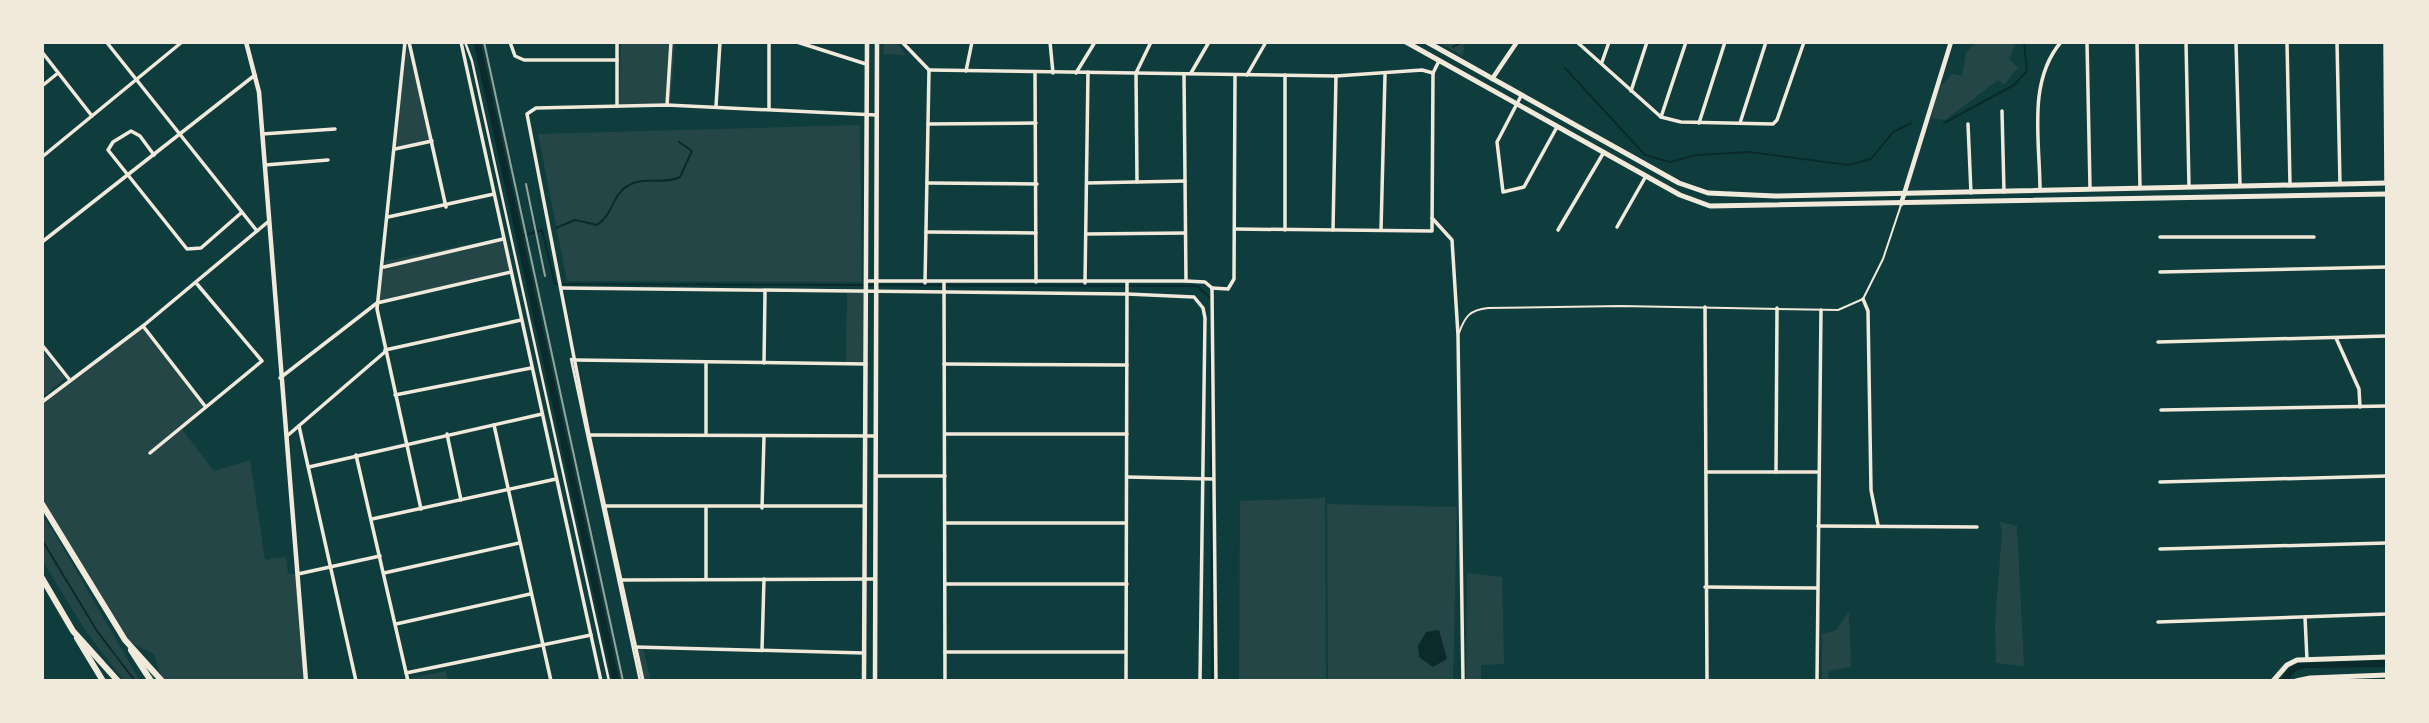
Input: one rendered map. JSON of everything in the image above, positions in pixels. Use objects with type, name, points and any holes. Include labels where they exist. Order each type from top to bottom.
[{"type":"main road","points":[[1406,42],[1680,195],[1710,206],[2387,194]]},
{"type":"main road","points":[[1427,42],[1679,183],[1708,193],[1775,196],[2386,183]]},
{"type":"main road","points":[[42,504],[151,681]]},
{"type":"main road","points":[[42,578],[103,681]]},
{"type":"main road","points":[[73,631],[118,681]]},
{"type":"main road","points":[[125,640],[162,681]]},
{"type":"main road","points":[[2273,681],[2287,665],[2307,660],[2387,657]]},
{"type":"main road","points":[[2296,681],[2387,675]]},
{"type":"street","points":[[169,42],[174,49]]},
{"type":"street","points":[[42,157],[182,42]]},
{"type":"street","points":[[246,42],[256,74],[271,220],[280,379],[306,681]]},
{"type":"street","points":[[407,42],[446,206]]},
{"type":"street","points":[[407,42],[384,267],[377,303],[385,351],[421,509]]},
{"type":"street","points":[[463,42],[503,239],[601,681]]},
{"type":"street","points":[[463,42],[472,61],[609,681]]},
{"type":"street","points":[[510,42],[515,56],[529,60],[617,60]]},
{"type":"street","points":[[617,42],[617,106]]},
{"type":"street","points":[[667,105],[671,42]]},
{"type":"street","points":[[716,106],[720,42]]},
{"type":"street","points":[[769,42],[769,108]]},
{"type":"street","points":[[797,42],[866,64]]},
{"type":"street","points":[[864,681],[867,42]]},
{"type":"street","points":[[875,681],[877,42]]},
{"type":"street","points":[[902,42],[929,70],[1336,76],[1385,75],[1422,70],[1433,73]]},
{"type":"street","points":[[966,71],[972,42]]},
{"type":"street","points":[[1051,42],[1053,73]]},
{"type":"street","points":[[1076,73],[1095,42]]},
{"type":"street","points":[[1137,182],[1136,73],[1151,42]]},
{"type":"street","points":[[1186,281],[1187,75],[1209,42]]},
{"type":"street","points":[[1247,75],[1266,42]]},
{"type":"street","points":[[1492,80],[1517,42]]},
{"type":"street","points":[[1577,42],[1661,117],[1699,123],[1776,122],[1804,42]]},
{"type":"street","points":[[1602,62],[1609,42]]},
{"type":"street","points":[[1631,91],[1647,42]]},
{"type":"street","points":[[1661,117],[1686,42]]},
{"type":"street","points":[[1699,123],[1725,42]]},
{"type":"street","points":[[1740,123],[1766,42]]},
{"type":"street","points":[[1901,204],[1951,42]]},
{"type":"street","points":[[2040,190],[2039,82],[2050,57],[2061,42]]},
{"type":"street","points":[[2087,42],[2090,190]]},
{"type":"street","points":[[2137,42],[2140,188]]},
{"type":"street","points":[[2186,42],[2189,187]]},
{"type":"street","points":[[2236,42],[2240,186]]},
{"type":"street","points":[[2287,42],[2290,185]]},
{"type":"street","points":[[2337,42],[2340,184]]},
{"type":"street","points":[[2385,42],[2386,183]]},
{"type":"street","points":[[108,44],[257,231]]},
{"type":"street","points":[[42,52],[92,116]]},
{"type":"street","points":[[42,64],[48,59]]},
{"type":"street","points":[[1235,229],[1432,232],[1433,73],[1439,61]]},
{"type":"street","points":[[925,283],[929,70]]},
{"type":"street","points":[[1035,72],[1036,282]]},
{"type":"street","points":[[1085,283],[1088,72]]},
{"type":"street","points":[[42,86],[58,73]]},
{"type":"street","points":[[42,242],[256,74]]},
{"type":"street","points":[[866,281],[944,284],[1127,284],[1186,281],[1205,282],[1212,288],[1228,289],[1235,270],[1235,75]]},
{"type":"street","points":[[1285,75],[1285,230]]},
{"type":"street","points":[[1381,231],[1385,75]]},
{"type":"street","points":[[1332,230],[1336,76]]},
{"type":"street","points":[[1521,96],[1497,142],[1503,192],[1524,187],[1557,127]]},
{"type":"street","points":[[641,681],[527,124],[528,110],[667,105],[876,115]]},
{"type":"street","points":[[2002,111],[2004,191]]},
{"type":"street","points":[[928,124],[1036,122]]},
{"type":"street","points":[[1968,124],[1971,193]]},
{"type":"street","points":[[262,134],[335,129]]},
{"type":"street","points":[[154,155],[140,136],[131,131],[109,146],[109,154],[130,173],[179,242],[192,251],[207,243],[242,213]]},
{"type":"street","points":[[395,149],[432,141]]},
{"type":"street","points":[[1558,230],[1604,152]]},
{"type":"street","points":[[265,165],[328,160]]},
{"type":"street","points":[[1617,227],[1646,176]]},
{"type":"street","points":[[1087,183],[1185,181]]},
{"type":"street","points":[[927,183],[1037,184]]},
{"type":"street","points":[[388,217],[494,194]]},
{"type":"street","points":[[1432,218],[1452,240],[1458,335],[1463,681]]},
{"type":"street","points":[[42,402],[69,379],[143,326],[271,220]]},
{"type":"street","points":[[926,232],[1037,233]]},
{"type":"street","points":[[1086,234],[1185,233]]},
{"type":"street","points":[[2160,237],[2314,237]]},
{"type":"street","points":[[384,267],[503,239]]},
{"type":"street","points":[[2160,272],[2387,267]]},
{"type":"street","points":[[280,379],[377,303],[511,272]]},
{"type":"street","points":[[150,453],[262,362],[197,283]]},
{"type":"street","points":[[944,284],[945,681]]},
{"type":"street","points":[[1126,681],[1127,284]]},
{"type":"street","points":[[562,285],[765,292],[1127,293],[1194,297],[1203,308],[1216,681]]},
{"type":"street","points":[[1200,681],[1212,288]]},
{"type":"street","points":[[764,363],[765,292]]},
{"type":"street","points":[[1863,299],[1868,311],[1871,490],[1878,524]]},
{"type":"street","points":[[1704,307],[1707,681]]},
{"type":"street","points":[[1776,472],[1777,308]]},
{"type":"street","points":[[1816,681],[1821,310]]},
{"type":"street","points":[[285,437],[385,351],[521,320]]},
{"type":"street","points":[[143,326],[205,406]]},
{"type":"street","points":[[2158,342],[2387,336]]},
{"type":"street","points":[[2336,338],[2359,389],[2360,407]]},
{"type":"street","points":[[42,345],[69,379]]},
{"type":"street","points":[[641,681],[571,359],[866,364]]},
{"type":"street","points":[[706,363],[706,435]]},
{"type":"street","points":[[944,365],[1127,365]]},
{"type":"street","points":[[395,395],[532,368]]},
{"type":"street","points":[[2161,410],[2387,406]]},
{"type":"street","points":[[309,467],[407,442],[542,414]]},
{"type":"street","points":[[494,425],[551,681]]},
{"type":"street","points":[[299,426],[356,681]]},
{"type":"street","points":[[447,434],[461,500]]},
{"type":"street","points":[[945,435],[1127,434]]},
{"type":"street","points":[[589,435],[876,436]]},
{"type":"street","points":[[762,508],[764,436]]},
{"type":"street","points":[[356,455],[408,681]]},
{"type":"street","points":[[1706,472],[1819,472]]},
{"type":"street","points":[[876,476],[945,476]]},
{"type":"street","points":[[2160,482],[2387,476]]},
{"type":"street","points":[[1127,477],[1208,479]]},
{"type":"street","points":[[372,519],[556,479]]},
{"type":"street","points":[[605,506],[866,506]]},
{"type":"street","points":[[706,507],[706,579]]},
{"type":"street","points":[[945,523],[1126,523]]},
{"type":"street","points":[[1818,526],[1878,524],[1977,527]]},
{"type":"street","points":[[384,573],[520,543]]},
{"type":"street","points":[[2160,549],[2387,543]]},
{"type":"street","points":[[298,574],[380,556]]},
{"type":"street","points":[[762,650],[764,579]]},
{"type":"street","points":[[620,580],[875,579]]},
{"type":"street","points":[[945,584],[1127,584]]},
{"type":"street","points":[[1705,587],[1817,588]]},
{"type":"street","points":[[396,624],[531,594]]},
{"type":"street","points":[[2158,622],[2387,614]]},
{"type":"street","points":[[2305,617],[2307,660]]},
{"type":"street","points":[[406,673],[591,635]]},
{"type":"street","points":[[635,648],[864,653]]},
{"type":"street","points":[[945,652],[1126,652]]},
{"type":"lane","points":[[1458,335],[1468,314],[1473,310],[1488,308],[1704,307],[1838,310],[1863,299],[1883,259],[1901,204]]},
{"type":"shaded area","points":[[621,42],[675,42],[670,105],[619,104]]},
{"type":"shaded area","points":[[884,42],[896,42],[906,55],[883,54]]},
{"type":"shaded area","points":[[1438,42],[1465,42],[1463,56]]},
{"type":"shaded area","points":[[1976,42],[2016,42],[2009,59],[2018,67],[2004,85],[1998,80],[1945,120],[1931,118],[1938,89],[1952,74],[1962,76],[1966,53]]},
{"type":"shaded area","points":[[407,47],[431,140],[395,148]]},
{"type":"shaded area","points":[[860,125],[862,282],[567,281],[538,134]]},
{"type":"shaded area","points":[[501,238],[510,271],[378,301],[385,261]]},
{"type":"shaded area","points":[[847,293],[868,293],[867,362],[846,362]]},
{"type":"shaded area","points":[[143,326],[204,405],[181,428],[214,471],[250,460],[265,560],[286,557],[288,574],[298,574],[306,681],[162,681],[154,654],[125,640],[42,504],[42,402]]},
{"type":"shaded area","points":[[42,350],[65,378],[42,398]]},
{"type":"shaded area","points":[[1325,498],[1326,681],[1239,681],[1240,501]]},
{"type":"shaded area","points":[[1327,504],[1457,507],[1453,681],[1328,681]]},
{"type":"shaded area","points":[[42,515],[140,681],[125,681],[115,669],[87,633],[42,560]]},
{"type":"shaded area","points":[[2000,522],[2017,526],[2024,666],[1996,663],[1995,624],[2002,532]]},
{"type":"shaded area","points":[[1467,573],[1502,577],[1504,664],[1481,665],[1481,681],[1466,681]]},
{"type":"shaded area","points":[[1849,612],[1851,667],[1829,671],[1828,681],[1822,681],[1822,634],[1836,630]]},
{"type":"shaded area","points":[[1439,630],[1447,659],[1433,667],[1419,657],[1418,646],[1426,632]]},
{"type":"shaded area","points":[[635,647],[643,648],[651,681],[643,681]]},
{"type":"shaded area","points":[[2387,660],[2387,667],[2305,668],[2297,670],[2287,681],[2280,681],[2288,669],[2298,663]]},
{"type":"shaded area","points":[[446,671],[448,681],[410,681],[411,678]]},
{"type":"waterway","points":[[477,42],[616,681]]},
{"type":"waterway","points":[[1453,47],[1462,42]]},
{"type":"waterway","points":[[1944,123],[2014,85],[2027,71],[2024,42]]},
{"type":"waterway","points":[[1565,68],[1645,155],[1670,162],[1696,155],[1749,152],[1848,165],[1871,159],[1893,132],[1911,123]]},
{"type":"waterway","points":[[556,228],[575,220],[597,225],[606,216],[619,194],[629,185],[680,177],[692,151],[679,142]]},
{"type":"waterway","points":[[518,237],[542,230],[555,284],[1197,286],[1211,299]]},
{"type":"waterway","points":[[1211,353],[1212,681]]},
{"type":"waterway","points":[[42,540],[97,631],[135,681]]},
{"type":"tram line","points":[[484,42],[623,681]]},
{"type":"tram line","points":[[526,184],[545,276]]}]
